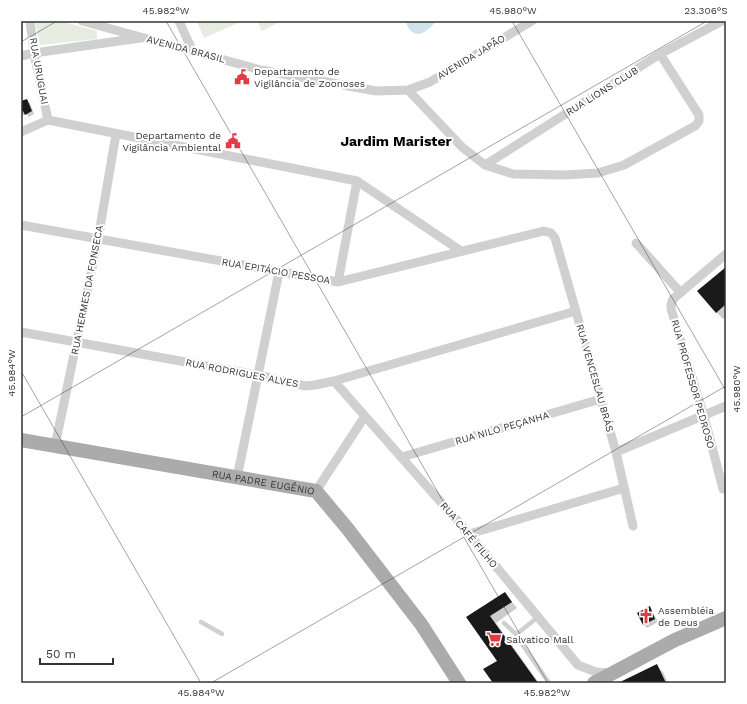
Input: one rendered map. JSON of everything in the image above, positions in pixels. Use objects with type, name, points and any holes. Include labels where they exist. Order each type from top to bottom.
[{"type":"main road","name":"RUA PADRE EUGÊNIO","points":[[21,440],[316,491],[347,528],[416,618],[459,683]]},
{"type":"main road","points":[[594,683],[675,640],[726,618]]},
{"type":"street","name":"RUA URUGUAI","points":[[30,21],[34,53],[48,120]]},
{"type":"street","name":"AVENIDA BRASIL","points":[[82,21],[261,70],[369,89],[392,91],[408,90]]},
{"type":"street","points":[[179,21],[193,52]]},
{"type":"street","name":"AVENIDA JAPÃO","points":[[408,90],[430,82],[532,21]]},
{"type":"street","name":"RUA LIONS CLUB","points":[[485,165],[660,54],[722,21]]},
{"type":"street","points":[[21,56],[144,38]]},
{"type":"street","points":[[408,90],[462,147],[485,165],[513,174],[565,175],[598,173],[624,165],[695,126],[699,121],[699,115],[660,54]]},
{"type":"street","points":[[21,132],[48,120],[357,181],[461,251]]},
{"type":"street","name":"RUA HERMES DA FONSECA","points":[[56,446],[98,239],[116,134]]},
{"type":"street","points":[[338,282],[357,181]]},
{"type":"street","name":"RUA EPITÁCIO PESSOA","points":[[21,225],[338,282],[544,231],[551,233]]},
{"type":"street","name":"RUA VENCESLAU BRÁS","points":[[551,233],[555,238],[601,398],[616,452],[633,526]]},
{"type":"street","points":[[636,243],[680,292]]},
{"type":"street","name":"RUA PROFESSOR PEDROSO","points":[[723,489],[704,416],[671,305],[673,299],[680,292],[726,254]]},
{"type":"street","points":[[237,478],[279,272]]},
{"type":"street","name":"RUA RODRIGUES ALVES","points":[[21,332],[257,375],[305,386],[334,381],[576,311]]},
{"type":"street","name":"RUA CAFÉ FILHO","points":[[334,381],[469,534],[578,665],[596,672],[612,673]]},
{"type":"street","name":"RUA NILO PEÇANHA","points":[[402,457],[601,398]]},
{"type":"street","points":[[616,452],[726,406]]},
{"type":"street","points":[[316,491],[365,416]]},
{"type":"street","points":[[469,534],[624,488]]},
{"type":"lane","points":[[517,635],[538,617]]},
{"type":"lane","points":[[201,622],[222,634]]},
{"type":"lane","points":[[504,623],[517,635],[549,683]]},
{"type":"shaded area","points":[[35,21],[60,21],[97,31],[97,39],[40,45]]},
{"type":"shaded area","points":[[197,21],[243,21],[204,38]]},
{"type":"shaded area","points":[[257,21],[282,21],[262,31]]},
{"type":"water","points":[[406,21],[436,21],[428,30],[421,34],[415,34],[410,30]]},
{"type":"building","points":[[27,99],[32,111],[25,115],[23,111],[21,112],[21,101]]},
{"type":"building","points":[[726,267],[726,304],[716,313],[697,291]]},
{"type":"building","name":"Salvatico Mall","points":[[505,592],[512,602],[490,616],[538,683],[493,683],[483,669],[497,661],[466,617]]},
{"type":"building","name":"Assembléia de Deus","points":[[650,606],[655,619],[643,625],[637,613]]},
{"type":"building","points":[[657,664],[666,683],[618,683]]},
{"type":"place","name":"Departamento de Vigilância de Zoonoses","points":[[242,77]]},
{"type":"place","name":"Departamento de Vigilância Ambiental","points":[[233,141]]},
{"type":"place","name":"Assembléia de Deus","points":[[646,616]]},
{"type":"place","name":"Salvatico Mall","points":[[494,639]]},
{"type":"district","name":"Jardim Marister","points":[[396,141]]}]
